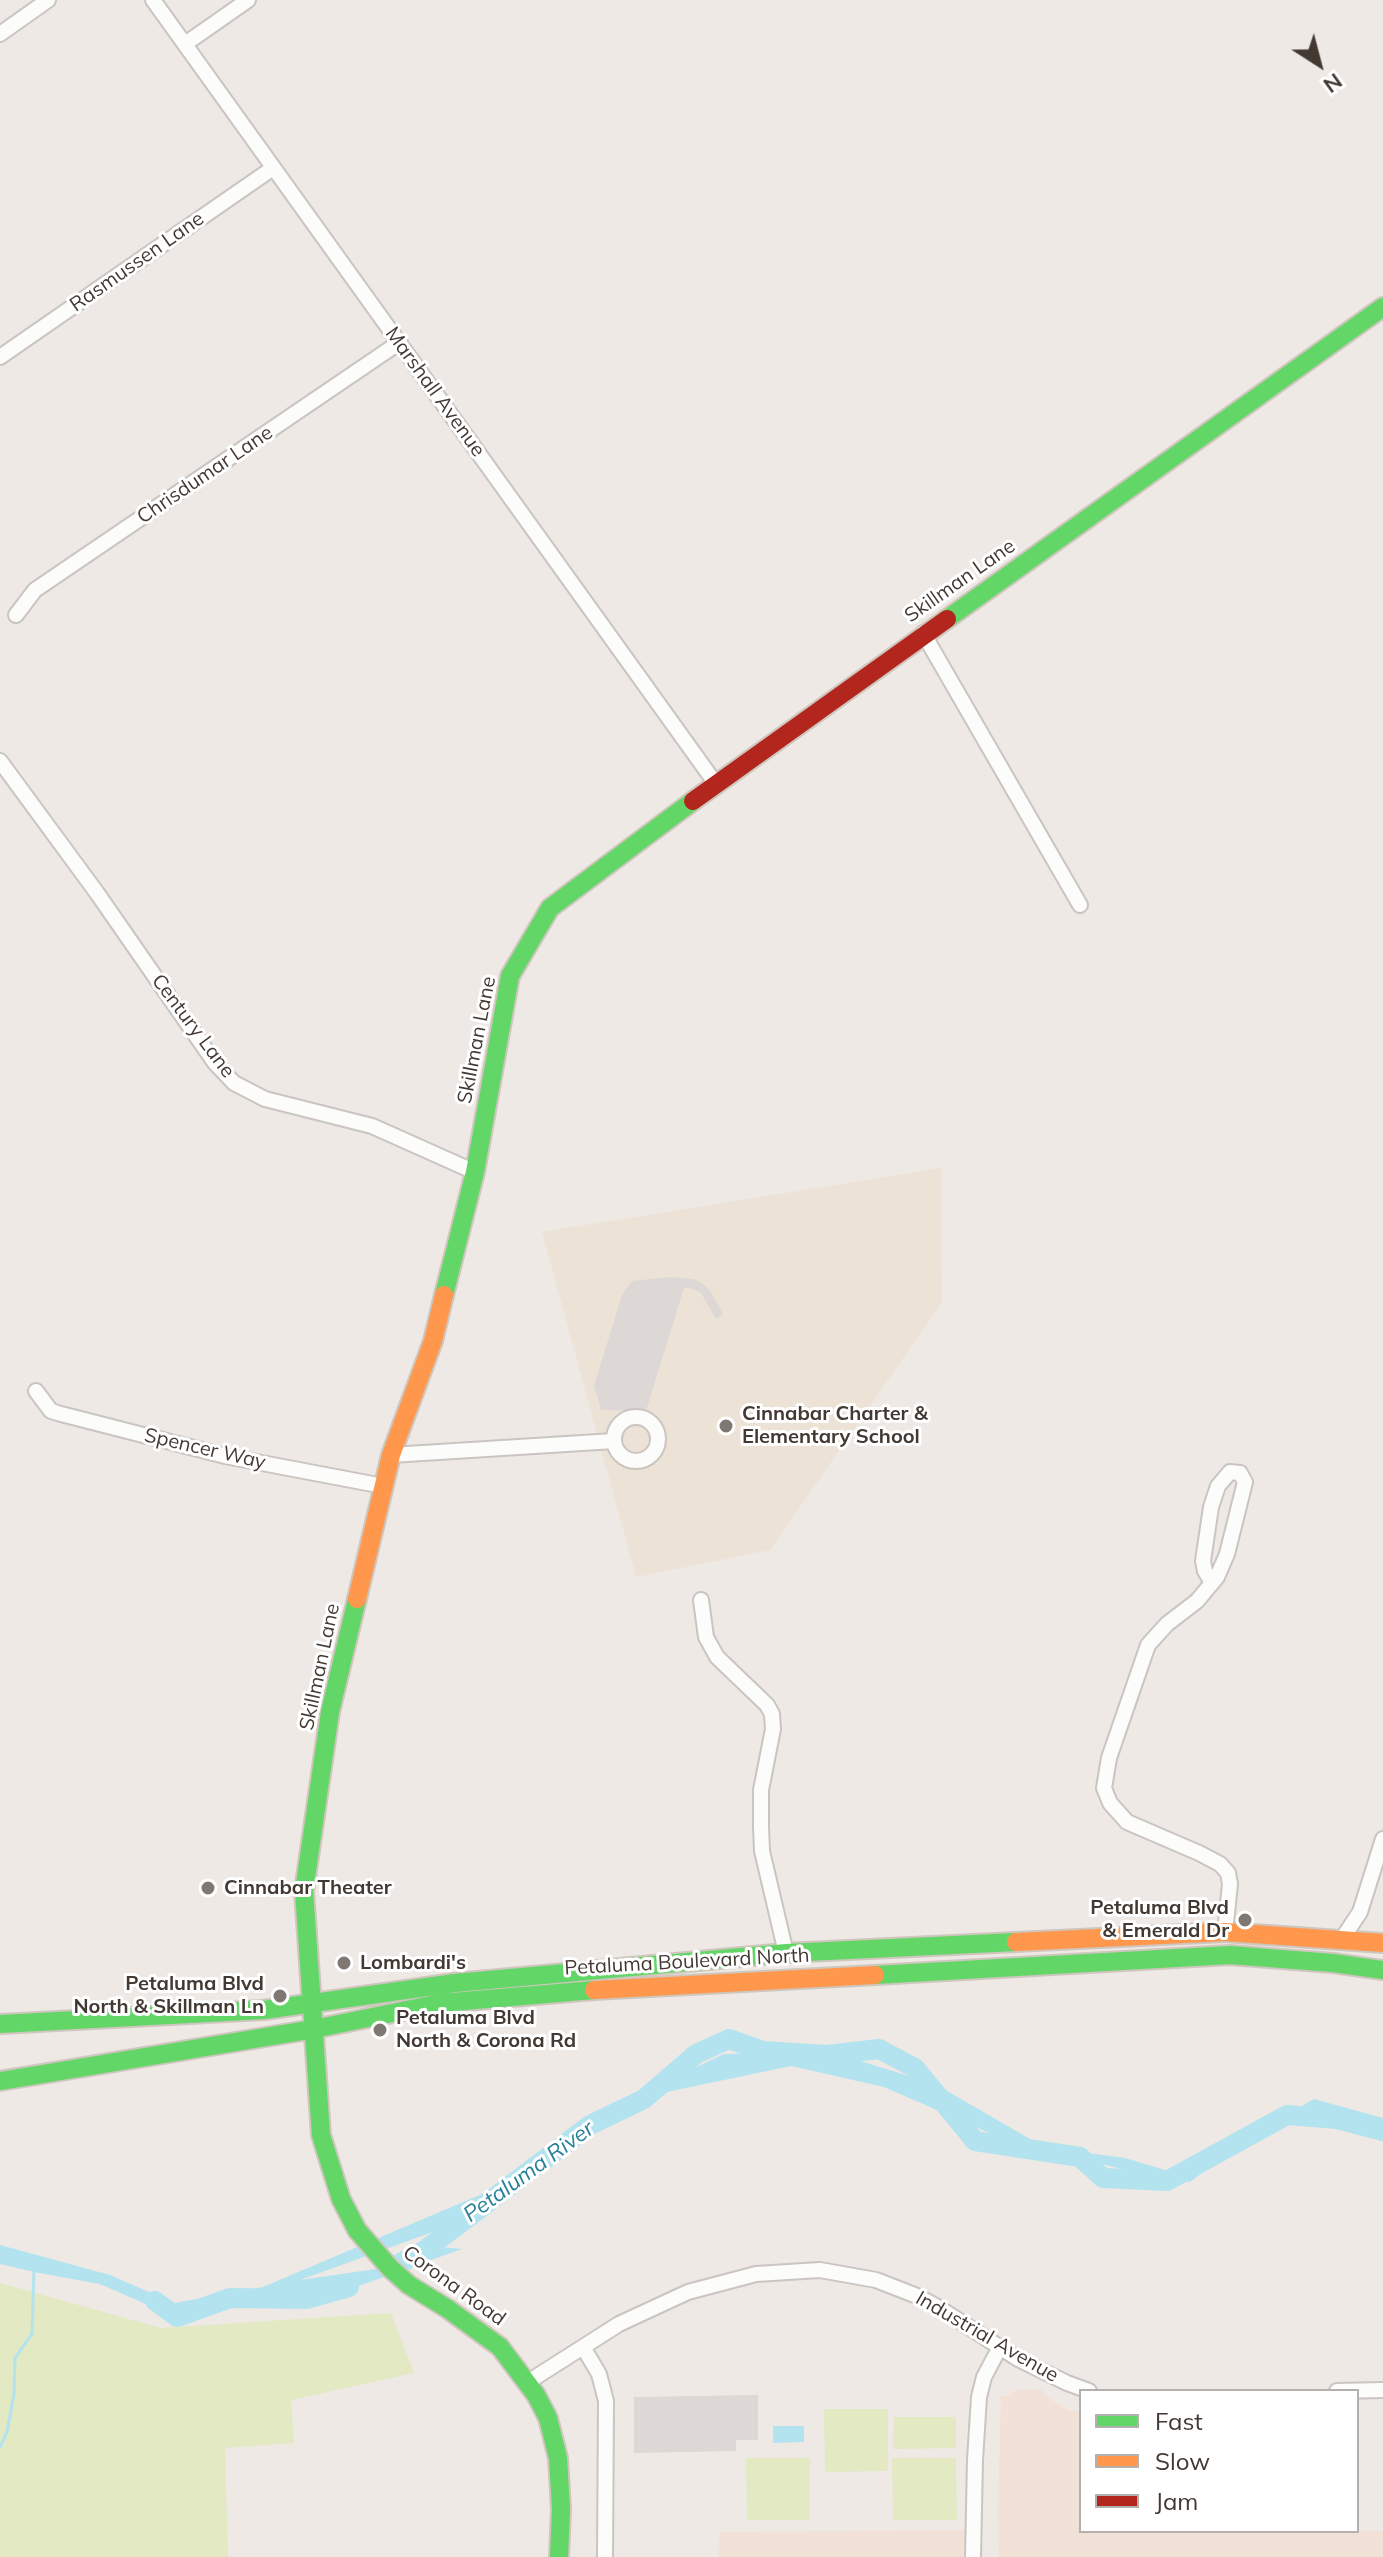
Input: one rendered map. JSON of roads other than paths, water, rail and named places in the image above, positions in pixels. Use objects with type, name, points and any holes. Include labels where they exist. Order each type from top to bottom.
[{"type":"main road","name":"Skillman Lane","points":[[313,2003],[304,1891],[330,1712],[391,1455],[433,1341],[475,1172],[510,976],[530,939],[550,908],[642,837],[923,633],[1383,307]]},
{"type":"main road","name":"Petaluma Boulevard North","points":[[0,2024],[264,2010],[455,1983],[786,1953],[1225,1932],[1383,1943]]},
{"type":"main road","name":"Petaluma Boulevard North","points":[[0,2081],[314,2029],[441,2003],[541,1993],[1230,1955],[1383,1970]]},
{"type":"main road","name":"Corona Road","points":[[313,2003],[321,2135],[341,2199],[357,2230],[390,2268],[409,2285],[493,2341],[528,2382],[548,2418],[554,2438],[560,2482],[559,2557]]},
{"type":"street","points":[[0,34],[48,0]]},
{"type":"street","name":"Marshall Avenue","points":[[153,0],[716,784]]},
{"type":"street","points":[[185,44],[248,0]]},
{"type":"street","name":"Rasmussen Lane","points":[[0,357],[273,168]]},
{"type":"street","name":"Chrisdumar Lane","points":[[16,615],[35,590],[400,342]]},
{"type":"street","points":[[923,633],[1080,905]]},
{"type":"street","name":"Century Lane","points":[[0,761],[97,893],[215,1063],[234,1083],[265,1099],[372,1126],[475,1172]]},
{"type":"street","name":"Spencer Way","points":[[36,1391],[51,1411],[72,1417],[225,1456],[383,1486]]},
{"type":"street","points":[[391,1455],[614,1441]]},
{"type":"street","points":[[1212,1583],[1203,1561],[1211,1507],[1218,1486],[1230,1472],[1240,1473],[1245,1482],[1227,1554],[1217,1577],[1212,1583],[1197,1601],[1167,1624],[1148,1645],[1109,1758],[1104,1788],[1110,1803],[1127,1822],[1199,1853],[1220,1864],[1228,1873],[1230,1884],[1225,1932]]},
{"type":"street","points":[[701,1600],[706,1637],[717,1657],[767,1705],[772,1714],[773,1729],[761,1790],[762,1851],[786,1953]]},
{"type":"street","points":[[1342,1939],[1360,1912],[1383,1839]]},
{"type":"street","name":"Industrial Avenue","points":[[528,2382],[619,2324],[688,2292],[756,2274],[820,2270],[849,2274],[899,2288],[941,2309],[1042,2372],[1084,2389]]},
{"type":"street","points":[[583,2347],[599,2374],[606,2401],[605,2557]]},
{"type":"street","points":[[973,2557],[979,2397],[984,2377],[1000,2347]]},
{"type":"street","points":[[1359,2391],[1383,2390]]},
{"type":"water","points":[[831,2052],[935,2084],[1044,2147],[1125,2158],[1175,2173],[1314,2099],[1383,2118],[1383,2130],[1370,2123],[1311,2111],[1223,2157],[1190,2182],[1157,2178],[1098,2163],[1054,2161],[884,2087],[791,2066],[657,2094],[583,2137],[474,2217],[300,2280],[376,2269],[439,2247],[462,2249],[339,2293],[255,2298],[173,2316],[100,2284],[0,2264],[0,2245],[110,2275],[174,2303],[263,2287],[515,2180],[631,2098],[724,2054]]},
{"type":"water","points":[[773,2426],[804,2426],[804,2442],[773,2443]]},
{"type":"waterway","name":"Petaluma River","points":[[389,2269],[425,2250],[590,2125],[644,2099],[696,2054],[729,2039],[763,2051],[827,2055],[879,2049],[915,2068],[975,2141],[1080,2157],[1103,2178],[1167,2181],[1287,2115],[1337,2119],[1383,2131]]},
{"type":"waterway","points":[[0,2447],[7,2432],[14,2394],[15,2358],[32,2334],[34,2270]]},
{"type":"waterway","name":"Petaluma River","points":[[155,2301],[177,2317],[230,2298],[306,2299],[349,2287]]},
{"type":"place","name":"Cinnabar Charter & Elementary School","points":[[726,1426]]},
{"type":"place","name":"Cinnabar Theater","points":[[208,1888]]},
{"type":"place","name":"Petaluma Blvd & Emerald Dr","points":[[1245,1920]]},
{"type":"place","name":"Lombardi's","points":[[344,1963]]},
{"type":"place","name":"Petaluma Blvd North & Skillman Ln","points":[[280,1996]]},
{"type":"place","name":"Petaluma Blvd North & Corona Rd","points":[[380,2030]]}]
